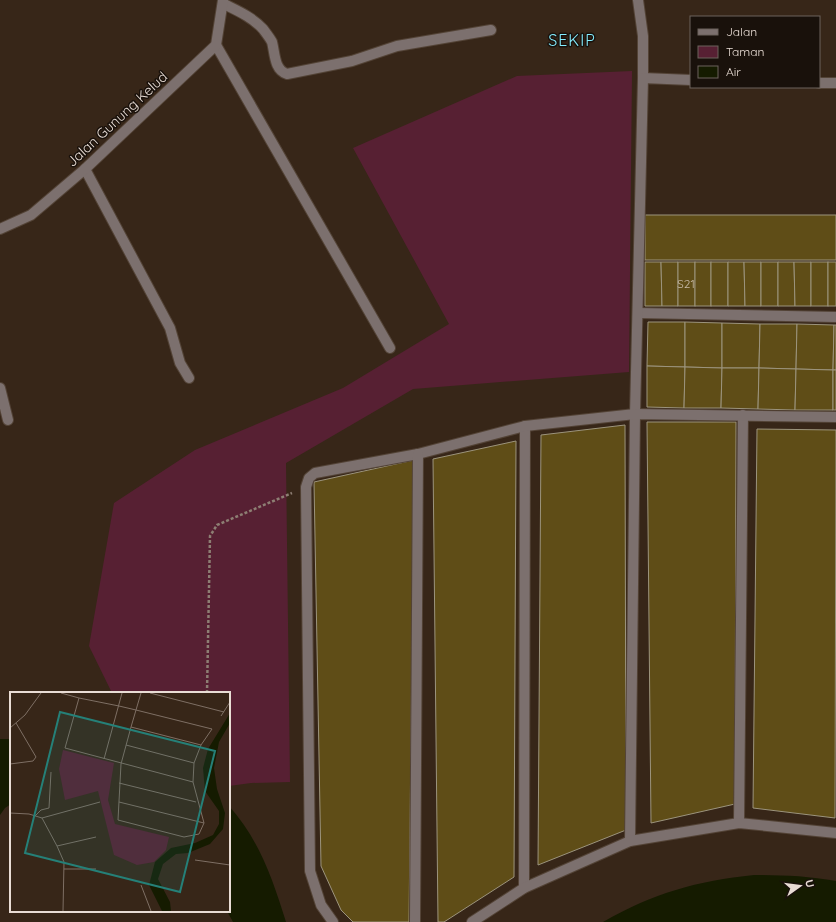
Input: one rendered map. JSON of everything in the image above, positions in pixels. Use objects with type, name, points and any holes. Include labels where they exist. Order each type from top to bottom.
[{"type":"street","points":[[630,841],[635,414],[643,36],[638,0]]},
{"type":"street","points":[[390,348],[216,44],[224,2],[247,15],[263,28],[271,40],[278,68],[286,74],[352,61],[397,46],[491,30]]},
{"type":"street","name":"Jalan Gunung Kelud","points":[[0,229],[31,215],[85,169],[216,44]]},
{"type":"street","points":[[642,78],[690,80]]},
{"type":"street","points":[[820,83],[836,83]]},
{"type":"street","points":[[85,169],[170,328],[180,363],[189,378]]},
{"type":"street","points":[[638,313],[836,317]]},
{"type":"street","points":[[0,388],[8,420]]},
{"type":"street","points":[[333,922],[321,905],[310,872],[306,487],[309,478],[315,473],[418,454],[525,426],[635,414],[836,417]]},
{"type":"street","points":[[739,823],[743,415]]},
{"type":"street","points":[[524,888],[525,426]]},
{"type":"street","points":[[415,922],[418,454]]},
{"type":"street","points":[[472,922],[524,888],[630,841],[739,823],[836,833]]},
{"type":"path","points":[[208,692],[210,536],[217,525],[306,487]]},
{"type":"green space","points":[[632,71],[629,372],[413,389],[286,463],[290,782],[251,783],[230,786],[230,692],[112,692],[89,646],[114,503],[195,450],[343,388],[449,324],[353,148],[517,76]]},
{"type":"water","points":[[0,739],[10,739],[10,805],[5,808],[0,815]]},
{"type":"water","points":[[230,807],[240,819],[257,846],[276,891],[286,922],[233,922],[228,912],[230,912]]},
{"type":"water","points":[[754,875],[795,876],[836,881],[836,922],[603,922],[640,903],[676,890],[713,881]]},
{"type":"building","points":[[645,215],[836,215],[836,260],[645,260]]},
{"type":"building","points":[[645,262],[661,262],[662,306],[645,306]]},
{"type":"building","points":[[661,262],[678,262],[678,306],[662,306]]},
{"type":"building","points":[[678,262],[695,262],[695,306],[678,306]]},
{"type":"building","points":[[695,262],[711,262],[711,306],[695,306]]},
{"type":"building","points":[[711,262],[728,262],[728,306],[711,306]]},
{"type":"building","points":[[728,262],[744,262],[745,306],[728,306]]},
{"type":"building","points":[[744,262],[761,262],[761,306],[745,306]]},
{"type":"building","points":[[761,262],[778,262],[778,306],[761,306]]},
{"type":"building","points":[[778,262],[794,262],[795,306],[778,306]]},
{"type":"building","points":[[794,262],[811,262],[811,306],[795,306]]},
{"type":"building","points":[[811,262],[828,262],[828,306],[811,306]]},
{"type":"building","points":[[828,262],[836,262],[836,306],[828,306]]},
{"type":"building","points":[[648,322],[685,322],[685,367],[647,366]]},
{"type":"building","points":[[685,322],[722,323],[722,368],[685,367]]},
{"type":"building","points":[[722,323],[760,324],[759,368],[722,368]]},
{"type":"building","points":[[760,324],[797,324],[796,369],[759,368]]},
{"type":"building","points":[[797,324],[834,325],[833,370],[796,369]]},
{"type":"building","points":[[834,325],[836,325],[836,370],[833,370]]},
{"type":"building","points":[[647,366],[685,367],[684,408],[647,407]]},
{"type":"building","points":[[685,367],[722,368],[721,408],[684,408]]},
{"type":"building","points":[[722,368],[759,368],[758,409],[721,408]]},
{"type":"building","points":[[759,368],[796,369],[795,410],[758,409]]},
{"type":"building","points":[[796,369],[833,370],[833,410],[795,410]]},
{"type":"building","points":[[833,370],[836,370],[836,410],[833,410]]},
{"type":"building","points":[[647,422],[736,422],[735,804],[651,823]]},
{"type":"building","points":[[625,425],[626,830],[538,865],[541,435]]},
{"type":"building","points":[[757,429],[836,430],[835,818],[753,808]]},
{"type":"building","points":[[516,441],[514,877],[444,922],[438,922],[433,459]]},
{"type":"building","points":[[414,460],[409,922],[353,922],[341,910],[321,866],[314,482]]},
{"type":"district","name":"SEKIP","points":[[572,40]]}]
